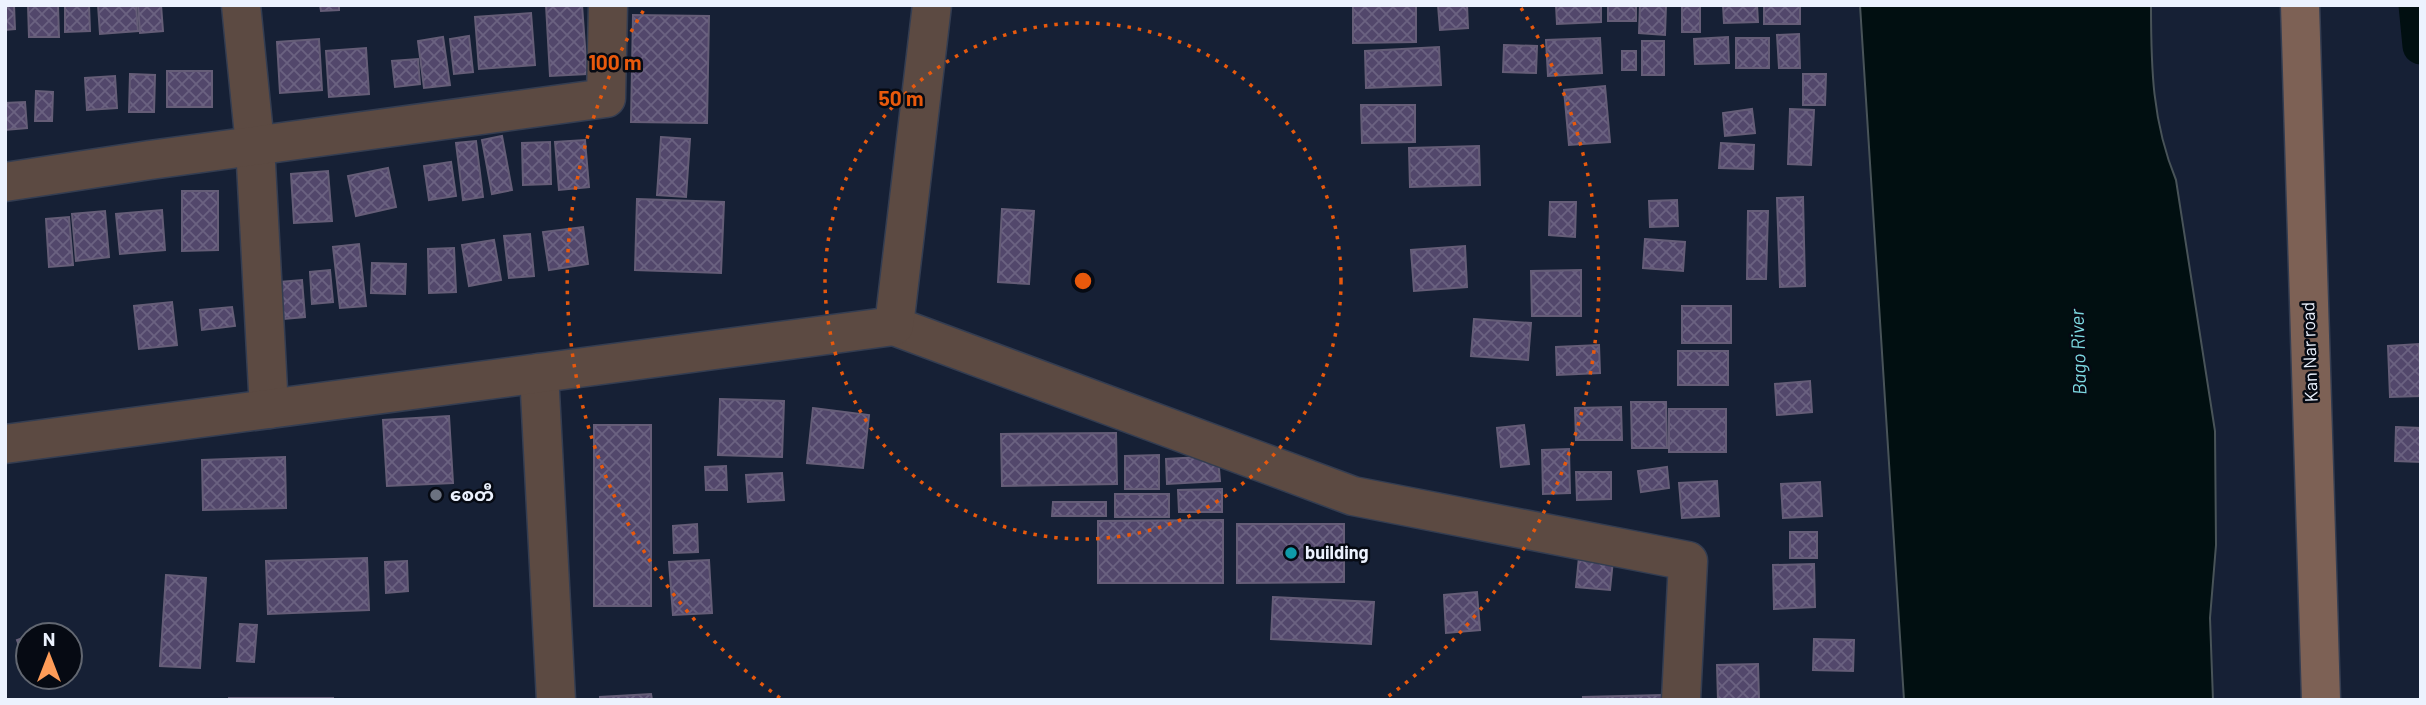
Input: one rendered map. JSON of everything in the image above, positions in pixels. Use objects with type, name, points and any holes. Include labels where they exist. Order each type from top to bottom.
[{"type":"street","points":[[241,5],[255,145],[269,410]]},
{"type":"street","points":[[5,182],[255,145],[606,99],[608,5]]},
{"type":"street","points":[[894,326],[932,5]]},
{"type":"street","name":"Kan Nar road","points":[[2300,5],[2321,700]]},
{"type":"street","points":[[5,444],[894,326],[1353,496],[1688,561],[1681,700]]},
{"type":"street","points":[[539,373],[556,700]]},
{"type":"water","name":"Bago River","points":[[1860,5],[2151,5],[2154,94],[2162,137],[2176,180],[2215,431],[2216,545],[2210,618],[2213,700],[1904,700]]},
{"type":"building","points":[[5,5],[14,5],[15,29],[5,30]]},
{"type":"building","points":[[28,5],[58,5],[59,37],[29,37]]},
{"type":"building","points":[[65,5],[89,5],[90,31],[65,32]]},
{"type":"building","points":[[98,5],[136,5],[138,31],[100,34]]},
{"type":"building","points":[[138,5],[161,5],[163,31],[140,33]]},
{"type":"building","points":[[320,5],[339,5],[339,10],[321,11]]},
{"type":"building","points":[[546,5],[582,5],[587,74],[550,76]]},
{"type":"building","points":[[1416,5],[1416,42],[1353,43],[1353,6]]},
{"type":"building","points":[[1438,5],[1467,5],[1468,28],[1440,30]]},
{"type":"building","points":[[1556,5],[1601,5],[1601,22],[1557,24]]},
{"type":"building","points":[[1608,5],[1636,5],[1636,21],[1608,21]]},
{"type":"building","points":[[1640,5],[1666,5],[1665,35],[1639,33]]},
{"type":"building","points":[[1682,5],[1700,5],[1700,32],[1682,32]]},
{"type":"building","points":[[1723,5],[1757,5],[1758,22],[1724,23]]},
{"type":"building","points":[[1764,5],[1800,5],[1800,24],[1764,24]]},
{"type":"building","points":[[531,13],[535,65],[479,69],[475,17]]},
{"type":"building","points":[[633,15],[709,16],[707,123],[631,122]]},
{"type":"building","points":[[1799,34],[1800,68],[1779,68],[1777,35]]},
{"type":"building","points":[[469,36],[473,72],[454,74],[450,39]]},
{"type":"building","points":[[443,37],[450,85],[424,88],[418,41]]},
{"type":"building","points":[[1728,37],[1729,63],[1695,64],[1694,39]]},
{"type":"building","points":[[1600,38],[1602,73],[1548,76],[1546,40]]},
{"type":"building","points":[[1736,38],[1769,38],[1769,68],[1736,68]]},
{"type":"building","points":[[319,39],[322,90],[280,93],[277,42]]},
{"type":"building","points":[[1642,41],[1664,41],[1664,75],[1642,75]]},
{"type":"building","points":[[1504,45],[1537,46],[1536,73],[1503,72]]},
{"type":"building","points":[[1439,47],[1441,85],[1366,88],[1365,51]]},
{"type":"building","points":[[366,48],[369,94],[329,97],[326,51]]},
{"type":"building","points":[[1622,51],[1636,51],[1636,70],[1622,70]]},
{"type":"building","points":[[418,59],[420,84],[395,87],[392,61]]},
{"type":"building","points":[[167,71],[212,71],[212,107],[167,107]]},
{"type":"building","points":[[130,74],[155,75],[154,112],[129,112]]},
{"type":"building","points":[[1803,74],[1826,74],[1825,105],[1803,105]]},
{"type":"building","points":[[115,76],[117,108],[87,110],[85,78]]},
{"type":"building","points":[[1605,86],[1610,142],[1569,145],[1564,90]]},
{"type":"building","points":[[36,91],[53,92],[52,121],[35,121]]},
{"type":"building","points":[[25,102],[27,128],[5,130],[5,103]]},
{"type":"building","points":[[1361,105],[1415,105],[1415,142],[1362,143]]},
{"type":"building","points":[[1752,109],[1755,133],[1725,136],[1723,113]]},
{"type":"building","points":[[1790,109],[1814,110],[1811,165],[1788,164]]},
{"type":"building","points":[[502,136],[512,190],[492,194],[482,140]]},
{"type":"building","points":[[661,137],[690,139],[686,197],[657,195]]},
{"type":"building","points":[[585,140],[589,187],[559,190],[555,142]]},
{"type":"building","points":[[476,141],[483,197],[463,200],[456,143]]},
{"type":"building","points":[[550,142],[551,184],[523,185],[522,143]]},
{"type":"building","points":[[1721,143],[1754,145],[1753,169],[1719,168]]},
{"type":"building","points":[[1479,146],[1480,185],[1410,187],[1409,148]]},
{"type":"building","points":[[451,162],[456,196],[429,200],[424,166]]},
{"type":"building","points":[[388,168],[396,207],[356,216],[348,176]]},
{"type":"building","points":[[328,171],[332,221],[294,223],[291,174]]},
{"type":"building","points":[[182,191],[218,191],[218,250],[182,251]]},
{"type":"building","points":[[1803,197],[1805,286],[1780,287],[1777,198]]},
{"type":"building","points":[[637,199],[724,202],[721,273],[635,270]]},
{"type":"building","points":[[1677,200],[1678,226],[1650,227],[1649,201]]},
{"type":"building","points":[[1550,202],[1576,202],[1575,237],[1549,235]]},
{"type":"building","points":[[1002,209],[1034,211],[1029,284],[998,282]]},
{"type":"building","points":[[162,210],[165,250],[120,254],[116,214]]},
{"type":"building","points":[[105,211],[109,257],[76,261],[72,214]]},
{"type":"building","points":[[1748,211],[1768,211],[1766,279],[1747,279]]},
{"type":"building","points":[[69,217],[73,265],[49,267],[46,219]]},
{"type":"building","points":[[583,227],[588,264],[549,270],[543,232]]},
{"type":"building","points":[[530,234],[534,276],[509,278],[504,236]]},
{"type":"building","points":[[1645,239],[1685,242],[1683,271],[1643,268]]},
{"type":"building","points":[[494,240],[501,280],[469,286],[462,245]]},
{"type":"building","points":[[359,244],[366,306],[340,308],[333,247]]},
{"type":"building","points":[[1465,246],[1467,287],[1414,291],[1411,250]]},
{"type":"building","points":[[454,248],[456,292],[429,293],[428,249]]},
{"type":"building","points":[[372,263],[406,264],[405,294],[371,293]]},
{"type":"building","points":[[330,270],[333,302],[312,304],[310,272]]},
{"type":"building","points":[[1581,270],[1581,316],[1532,316],[1531,271]]},
{"type":"building","points":[[302,280],[305,317],[284,319],[280,282]]},
{"type":"building","points":[[172,302],[177,345],[139,349],[134,306]]},
{"type":"building","points":[[1682,306],[1731,306],[1731,343],[1682,343]]},
{"type":"building","points":[[232,307],[235,326],[202,330],[200,310]]},
{"type":"building","points":[[1474,319],[1531,323],[1528,360],[1471,356]]},
{"type":"building","points":[[2419,344],[2421,396],[2390,397],[2388,346]]},
{"type":"building","points":[[1599,345],[1600,373],[1557,375],[1556,347]]},
{"type":"building","points":[[1678,351],[1728,351],[1728,385],[1678,385]]},
{"type":"building","points":[[1810,381],[1812,412],[1777,415],[1775,384]]},
{"type":"building","points":[[720,399],[784,401],[782,457],[718,455]]},
{"type":"building","points":[[1631,402],[1666,402],[1667,448],[1632,448]]},
{"type":"building","points":[[1621,407],[1622,440],[1576,440],[1575,408]]},
{"type":"building","points":[[813,408],[869,415],[863,468],[807,463]]},
{"type":"building","points":[[1669,409],[1726,409],[1726,452],[1669,452]]},
{"type":"building","points":[[449,416],[453,483],[387,486],[383,420]]},
{"type":"building","points":[[594,425],[651,425],[651,606],[594,606]]},
{"type":"building","points":[[1524,425],[1529,464],[1501,467],[1497,428]]},
{"type":"building","points":[[2396,427],[2421,428],[2421,462],[2395,461]]},
{"type":"building","points":[[1116,433],[1117,484],[1002,486],[1001,434]]},
{"type":"building","points":[[1569,449],[1570,493],[1543,494],[1542,450]]},
{"type":"building","points":[[1159,455],[1159,489],[1125,489],[1125,456]]},
{"type":"building","points":[[1218,456],[1220,481],[1167,484],[1166,459]]},
{"type":"building","points":[[285,457],[286,508],[203,510],[202,460]]},
{"type":"building","points":[[726,466],[727,490],[706,490],[705,467]]},
{"type":"building","points":[[1667,467],[1669,488],[1641,492],[1638,471]]},
{"type":"building","points":[[1576,472],[1611,472],[1611,499],[1577,500]]},
{"type":"building","points":[[782,473],[784,500],[748,502],[746,475]]},
{"type":"building","points":[[1717,481],[1719,516],[1682,518],[1679,483]]},
{"type":"building","points":[[1820,482],[1822,516],[1783,518],[1781,484]]},
{"type":"building","points":[[1222,489],[1222,512],[1179,512],[1178,490]]},
{"type":"building","points":[[1115,494],[1169,494],[1169,517],[1115,517]]},
{"type":"building","points":[[1053,502],[1106,502],[1106,516],[1052,516]]},
{"type":"building","points":[[1223,520],[1223,583],[1098,583],[1098,521]]},
{"type":"building","points":[[697,524],[698,552],[674,553],[673,526]]},
{"type":"building","name":"building","points":[[1237,524],[1344,524],[1344,582],[1237,583]]},
{"type":"building","points":[[1790,532],[1817,532],[1817,558],[1790,558]]},
{"type":"building","points":[[1579,557],[1613,560],[1610,590],[1576,587]]},
{"type":"building","points":[[367,558],[369,610],[268,614],[266,561]]},
{"type":"building","points":[[709,560],[712,613],[673,615],[669,562]]},
{"type":"building","points":[[407,561],[408,591],[386,593],[385,562]]},
{"type":"building","points":[[1814,564],[1815,607],[1774,609],[1773,565]]},
{"type":"building","points":[[166,575],[206,578],[200,668],[160,666]]},
{"type":"building","points":[[1477,592],[1480,630],[1446,633],[1444,595]]},
{"type":"building","points":[[1273,597],[1374,602],[1371,644],[1271,639]]},
{"type":"building","points":[[240,624],[257,625],[254,662],[237,661]]},
{"type":"building","points":[[1814,639],[1854,640],[1853,671],[1813,670]]},
{"type":"building","points":[[1758,664],[1759,700],[1718,700],[1717,665]]},
{"type":"building","points":[[651,694],[652,700],[600,700],[600,697]]},
{"type":"building","points":[[1662,695],[1662,700],[1583,700],[1583,697]]},
{"type":"building","points":[[333,698],[333,700],[229,700]]},
{"type":"waterway","points":[[2417,5],[2421,46]]},
{"type":"place","name":"စေတီ","points":[[436,495]]},
{"type":"place","name":"building","points":[[1291,553]]}]
